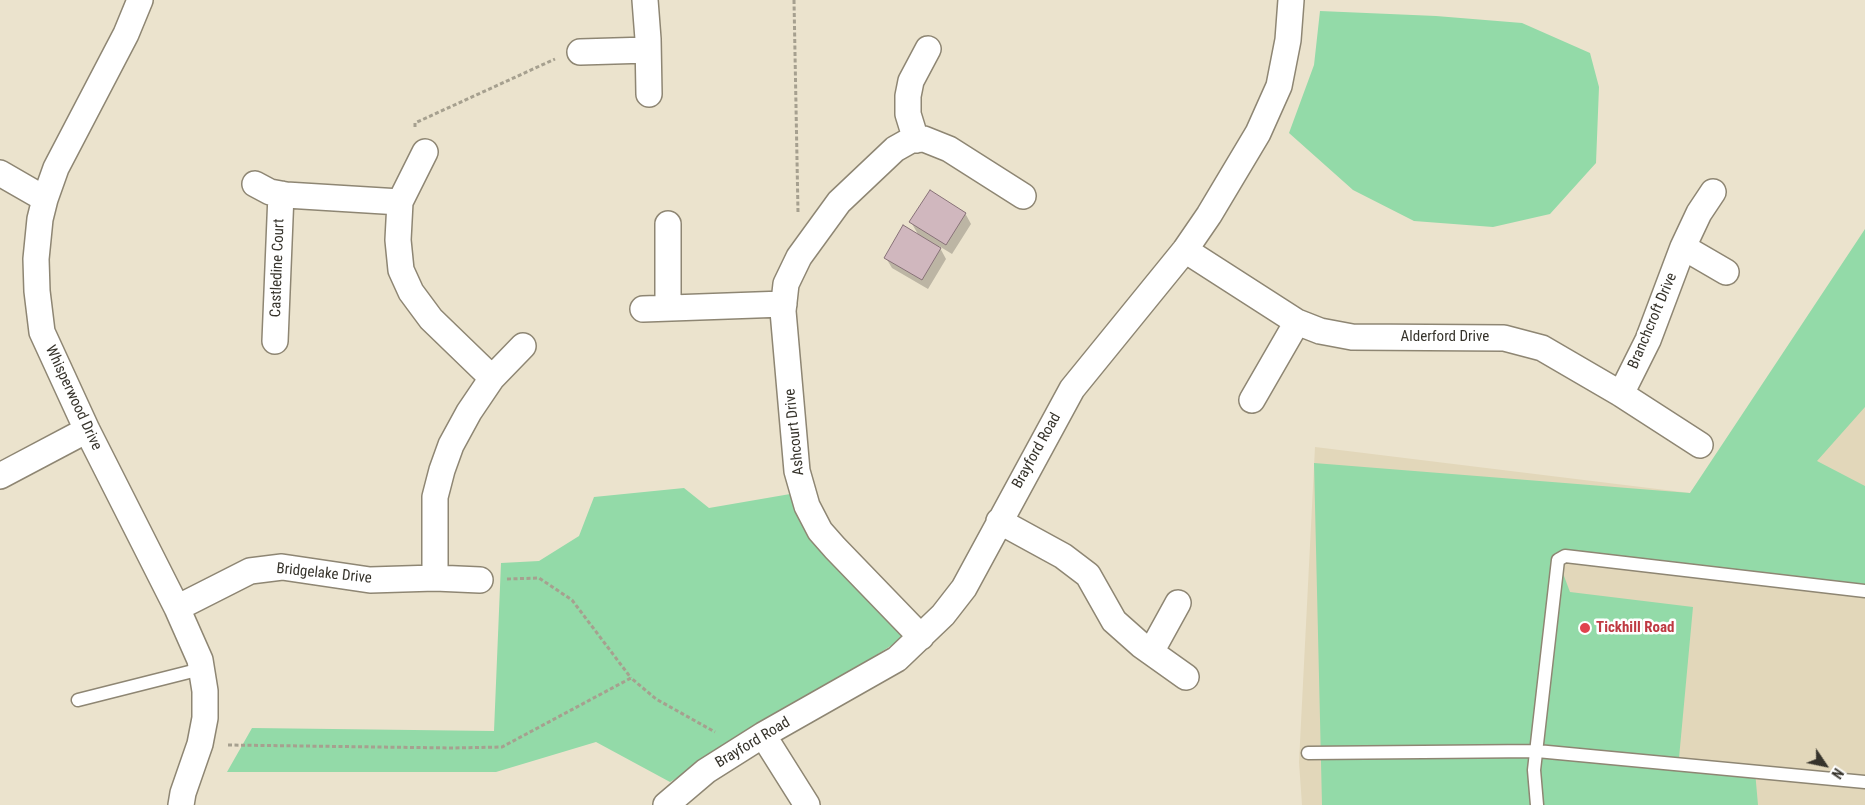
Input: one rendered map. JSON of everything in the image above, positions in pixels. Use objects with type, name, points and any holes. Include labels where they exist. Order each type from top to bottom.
[{"type":"street","name":"Whisperwood Drive","points":[[140,0],[126,34],[56,168],[40,219],[36,259],[36,292],[42,332],[87,430],[178,608],[200,660],[205,691],[205,718],[200,744],[179,801]]},
{"type":"street","points":[[645,0],[650,94]]},
{"type":"street","name":"Brayford Road","points":[[666,805],[706,771],[896,659],[943,615],[964,588],[998,521],[1072,389],[1185,250],[1209,215],[1258,133],[1279,86],[1288,40],[1291,0]]},
{"type":"street","points":[[928,49],[911,81],[908,96],[908,114],[916,140],[924,140],[949,149],[1023,196]]},
{"type":"street","points":[[580,52],[648,50]]},
{"type":"street","name":"Ashcourt Drive","points":[[916,140],[911,140],[895,149],[839,202],[799,257],[786,284],[783,311],[796,471],[807,506],[820,531],[920,637]]},
{"type":"street","points":[[425,152],[400,202],[398,240],[401,270],[411,292],[431,319],[492,378]]},
{"type":"street","points":[[0,173],[45,199]]},
{"type":"street","points":[[255,184],[270,192],[281,194],[400,202]]},
{"type":"street","name":"Branchcroft Drive","points":[[1621,394],[1648,340],[1683,247],[1699,213],[1713,192]]},
{"type":"street","name":"Castledine Court","points":[[275,342],[281,194]]},
{"type":"street","points":[[668,224],[668,308]]},
{"type":"street","points":[[1683,247],[1726,272]]},
{"type":"street","name":"Alderford Drive","points":[[1185,250],[1297,322],[1320,331],[1352,337],[1504,338],[1542,348],[1621,394],[1700,445]]},
{"type":"street","points":[[643,310],[784,304]]},
{"type":"street","points":[[1252,400],[1297,322]]},
{"type":"street","points":[[435,578],[436,497],[442,470],[451,445],[469,412],[492,378],[523,346]]},
{"type":"street","points":[[0,476],[87,430]]},
{"type":"street","points":[[998,521],[1063,556],[1088,575],[1114,621],[1151,652],[1186,677]]},
{"type":"street","name":"Bridgelake Drive","points":[[178,608],[250,571],[282,567],[370,580],[435,578],[480,580]]},
{"type":"street","points":[[1151,652],[1178,603]]},
{"type":"street","points":[[753,742],[807,805]]},
{"type":"lane","points":[[1537,805],[1534,770],[1558,560],[1565,556],[1865,591]]},
{"type":"lane","points":[[78,700],[201,669]]},
{"type":"lane","points":[[1308,753],[1537,751],[1865,782]]},
{"type":"path","points":[[794,0],[798,224],[808,244]]},
{"type":"path","points":[[425,152],[416,137],[415,123],[558,57],[580,52]]},
{"type":"path","points":[[480,580],[539,578],[572,600],[631,678],[656,699],[753,742]]},
{"type":"path","points":[[200,744],[453,748],[502,746],[631,678]]},
{"type":"shaded area","name":"Tickhill Road","points":[[1865,239],[1865,805],[1302,805],[1299,762],[1315,447],[1690,493]]},
{"type":"green space","points":[[1320,11],[1436,16],[1522,23],[1590,53],[1599,87],[1596,163],[1550,214],[1493,227],[1414,221],[1353,190],[1289,133],[1314,65]]},
{"type":"green space","name":"Tickhill Road","points":[[1865,229],[1865,407],[1817,461],[1865,486],[1865,592],[1558,560],[1570,592],[1693,607],[1679,758],[1755,771],[1758,805],[1322,805],[1314,463],[1690,493]]},
{"type":"green space","points":[[684,488],[709,508],[796,493],[908,635],[743,739],[670,782],[596,742],[496,772],[227,772],[252,728],[494,731],[501,563],[539,561],[579,536],[594,497]]},
{"type":"building","points":[[930,190],[966,213],[946,245],[909,222]]},
{"type":"building","points":[[903,225],[941,248],[922,280],[884,258]]},
{"type":"place","name":"Tickhill Road","points":[[1585,628]]}]
